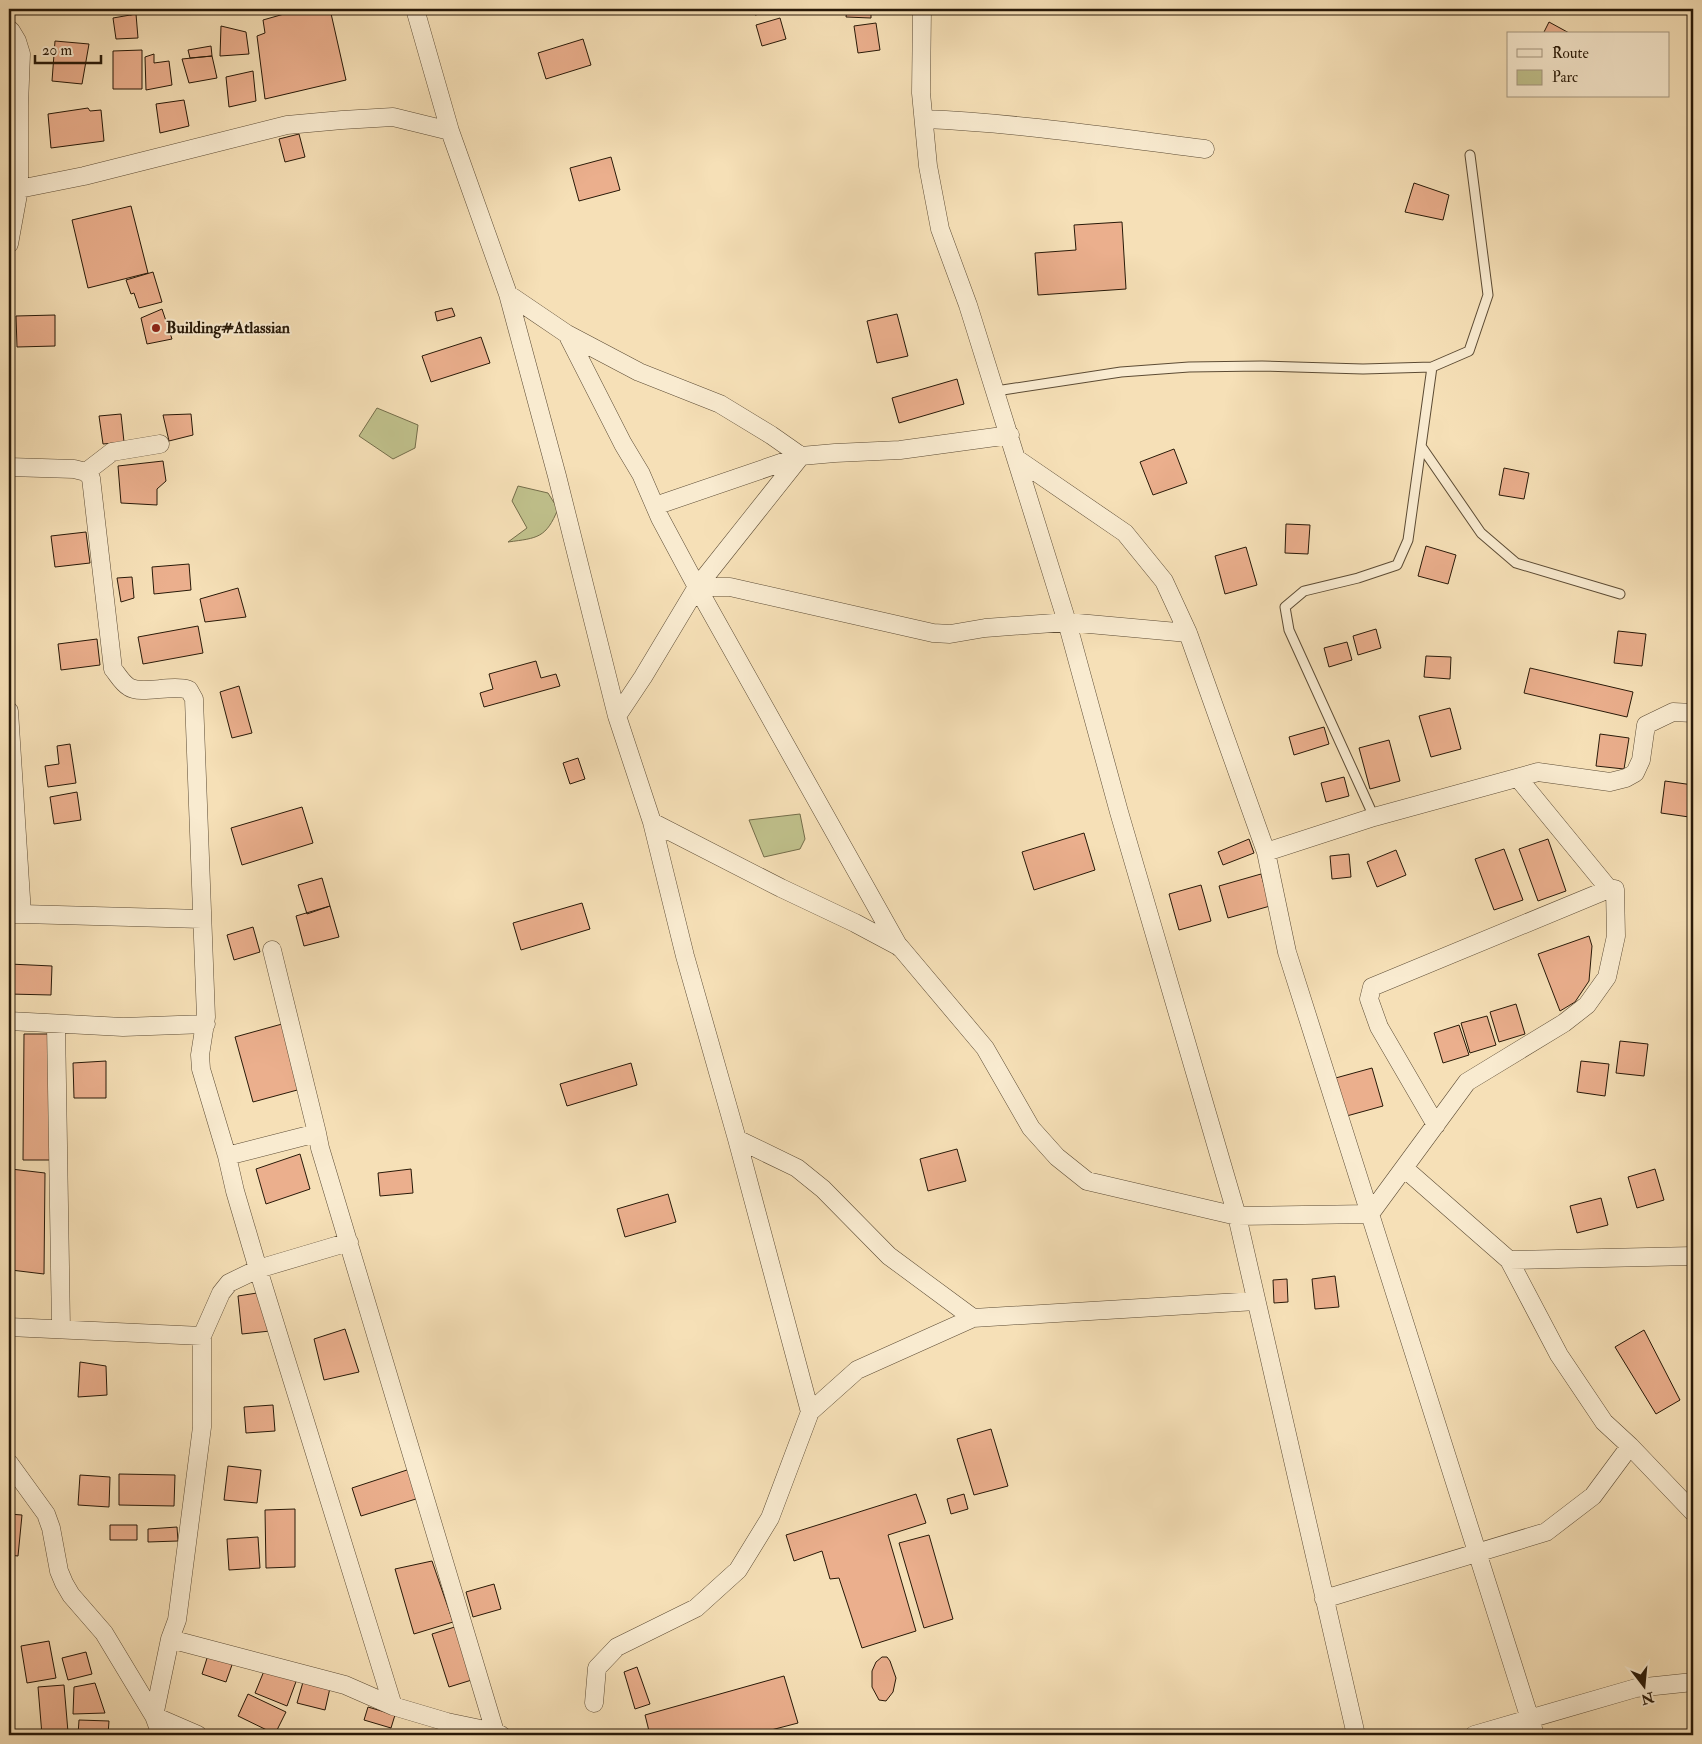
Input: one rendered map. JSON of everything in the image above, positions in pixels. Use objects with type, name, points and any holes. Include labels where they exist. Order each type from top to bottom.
[{"type":"street","points":[[415,9],[450,131],[508,294],[557,476],[616,716],[652,822],[688,965],[810,1412]]},
{"type":"street","points":[[922,9],[922,93],[924,119],[928,166],[940,229],[968,305],[996,391],[1067,622],[1119,812],[1237,1216],[1356,1735]]},
{"type":"street","points":[[9,30],[17,41],[21,54],[14,106],[19,189],[9,244]]},
{"type":"street","points":[[19,189],[84,176],[287,126],[393,117],[450,131]]},
{"type":"street","points":[[924,119],[1048,129],[1205,148]]},
{"type":"street","points":[[508,294],[567,334],[639,372],[720,404],[801,456]]},
{"type":"street","points":[[567,334],[623,444],[641,474],[655,506],[697,587],[900,947],[985,1048],[1031,1128],[1057,1157],[1087,1181],[1237,1216],[1370,1214]]},
{"type":"street","points":[[655,506],[801,456],[900,450],[1010,435]]},
{"type":"street","points":[[86,472],[112,452],[160,444]]},
{"type":"street","points":[[616,716],[643,677],[697,587],[801,456]]},
{"type":"street","points":[[1017,458],[1125,533],[1164,581],[1188,633],[1266,852],[1287,952],[1533,1727]]},
{"type":"street","points":[[9,467],[74,470],[86,472],[91,478],[113,669],[126,685],[135,690],[181,688],[188,690],[194,699],[206,1024],[200,1055],[201,1069],[258,1269],[394,1706]]},
{"type":"street","points":[[697,587],[730,587],[933,633],[950,634],[985,628],[1067,622],[1188,633]]},
{"type":"street","points":[[9,711],[15,914],[202,919]]},
{"type":"street","points":[[1266,852],[1374,817],[1538,772],[1610,782],[1626,778],[1635,773],[1641,760],[1646,725],[1673,712],[1693,713]]},
{"type":"street","points":[[1518,778],[1609,889]]},
{"type":"street","points":[[652,822],[900,947]]},
{"type":"street","points":[[1370,1214],[1436,1125],[1467,1082],[1564,1023],[1587,1005],[1607,977],[1616,936],[1615,889],[1609,889],[1372,987],[1369,999],[1379,1027],[1436,1125]]},
{"type":"street","points":[[272,950],[318,1133],[320,1148],[496,1734]]},
{"type":"street","points":[[9,1021],[123,1026],[206,1024]]},
{"type":"street","points":[[56,1024],[60,1328]]},
{"type":"street","points":[[227,1156],[318,1133]]},
{"type":"street","points":[[737,1139],[797,1168],[823,1189],[890,1256],[973,1318]]},
{"type":"street","points":[[1404,1168],[1509,1260],[1564,1363],[1604,1422],[1630,1446],[1693,1512]]},
{"type":"street","points":[[154,1716],[170,1639],[177,1620],[202,1427],[202,1336],[224,1288],[229,1283],[258,1269],[349,1242]]},
{"type":"street","points":[[1509,1260],[1693,1256]]},
{"type":"street","points":[[594,1703],[597,1668],[617,1647],[696,1608],[738,1570],[770,1518],[810,1412],[858,1370],[973,1318],[1256,1301]]},
{"type":"street","points":[[9,1327],[202,1336]]},
{"type":"street","points":[[1324,1599],[1546,1532],[1593,1496],[1630,1446]]},
{"type":"street","points":[[9,1463],[46,1514],[51,1528],[59,1571],[64,1583],[71,1595],[104,1633],[154,1716],[160,1735]]},
{"type":"street","points":[[170,1639],[345,1685],[394,1706],[496,1734]]},
{"type":"street","points":[[1474,1735],[1533,1727],[1636,1688],[1693,1682]]},
{"type":"street","points":[[154,1716],[198,1735]]},
{"type":"lane","points":[[996,391],[1121,372],[1189,367],[1262,366],[1363,369],[1432,366],[1469,350],[1488,295],[1470,155]]},
{"type":"lane","points":[[1374,817],[1289,630],[1285,607],[1304,591],[1358,578],[1397,565],[1408,540],[1432,366]]},
{"type":"lane","points":[[1421,446],[1481,533],[1516,563],[1620,594]]},
{"type":"green space","points":[[377,408],[418,425],[415,448],[393,459],[359,436]]},
{"type":"green space","points":[[518,486],[548,493],[558,509],[554,519],[540,535],[508,542],[527,528],[512,501]]},
{"type":"green space","points":[[800,814],[805,839],[800,849],[764,857],[749,820]]},
{"type":"building","points":[[89,9],[103,9],[90,13]]},
{"type":"building","points":[[130,9],[161,9],[130,15]]},
{"type":"building","points":[[283,9],[330,9],[346,80],[265,99],[257,36],[265,33],[263,20],[284,14]]},
{"type":"building","points":[[753,9],[780,9],[780,10],[755,15]]},
{"type":"building","points":[[847,9],[871,9],[871,18],[846,17]]},
{"type":"building","points":[[136,14],[138,38],[116,39],[113,18]]},
{"type":"building","points":[[780,18],[786,39],[762,46],[756,25]]},
{"type":"building","points":[[1549,22],[1567,32],[1544,32]]},
{"type":"building","points":[[876,23],[880,50],[858,53],[854,26]]},
{"type":"building","points":[[221,26],[246,32],[249,54],[220,56]]},
{"type":"building","points":[[583,39],[591,65],[546,79],[538,53]]},
{"type":"building","points":[[55,41],[89,44],[82,84],[52,81]]},
{"type":"building","points":[[211,46],[212,56],[190,58],[188,50]]},
{"type":"building","points":[[142,50],[142,89],[113,89],[113,51]]},
{"type":"building","points":[[154,54],[154,63],[169,61],[172,85],[146,90],[145,57]]},
{"type":"building","points":[[212,56],[217,78],[189,83],[182,59]]},
{"type":"building","points":[[253,71],[256,101],[229,107],[226,77]]},
{"type":"building","points":[[184,100],[189,126],[160,133],[156,104]]},
{"type":"building","points":[[88,108],[90,111],[101,110],[104,141],[51,148],[48,114]]},
{"type":"building","points":[[299,134],[305,157],[285,162],[279,139]]},
{"type":"building","points":[[611,157],[620,190],[579,201],[570,168]]},
{"type":"building","points":[[1414,183],[1449,195],[1443,220],[1405,212]]},
{"type":"building","points":[[131,206],[148,273],[88,288],[72,220]]},
{"type":"building","points":[[1122,222],[1126,289],[1038,295],[1035,253],[1076,250],[1074,225]]},
{"type":"building","points":[[153,272],[162,302],[139,308],[134,293],[131,294],[126,280]]},
{"type":"building","points":[[452,308],[455,316],[437,321],[435,312]]},
{"type":"building","name":"Building#Atlassian","points":[[162,309],[172,339],[147,344],[141,318]]},
{"type":"building","points":[[897,314],[908,356],[877,363],[867,321]]},
{"type":"building","points":[[55,315],[55,346],[17,347],[16,316]]},
{"type":"building","points":[[481,337],[490,363],[431,382],[422,356]]},
{"type":"building","points":[[957,379],[964,404],[899,423],[892,398]]},
{"type":"building","points":[[121,414],[124,442],[103,444],[99,416]]},
{"type":"building","points":[[191,414],[193,435],[169,441],[163,415]]},
{"type":"building","points":[[1174,449],[1187,483],[1153,495],[1140,462]]},
{"type":"building","points":[[163,461],[166,481],[157,489],[157,505],[121,503],[118,466]]},
{"type":"building","points":[[1504,468],[1529,473],[1524,499],[1499,495]]},
{"type":"building","points":[[1286,524],[1310,525],[1308,554],[1285,553]]},
{"type":"building","points":[[86,532],[90,563],[55,567],[51,536]]},
{"type":"building","points":[[1426,546],[1456,555],[1448,584],[1418,576]]},
{"type":"building","points":[[1246,547],[1257,585],[1225,594],[1215,556]]},
{"type":"building","points":[[189,564],[191,590],[154,594],[152,567]]},
{"type":"building","points":[[132,577],[134,598],[121,602],[117,578]]},
{"type":"building","points":[[238,588],[246,617],[205,622],[200,599]]},
{"type":"building","points":[[198,626],[203,653],[143,664],[138,637]]},
{"type":"building","points":[[1376,629],[1381,648],[1358,655],[1353,636]]},
{"type":"building","points":[[1618,631],[1646,634],[1642,666],[1614,663]]},
{"type":"building","points":[[97,639],[100,665],[61,670],[58,644]]},
{"type":"building","points":[[1347,642],[1352,660],[1329,667],[1324,648]]},
{"type":"building","points":[[1426,656],[1451,657],[1450,679],[1424,677]]},
{"type":"building","points":[[536,661],[541,678],[556,674],[560,686],[484,707],[480,693],[493,689],[489,674]]},
{"type":"building","points":[[1530,668],[1633,692],[1627,717],[1524,693]]},
{"type":"building","points":[[239,686],[252,733],[232,738],[220,692]]},
{"type":"building","points":[[1450,708],[1461,749],[1431,757],[1419,716]]},
{"type":"building","points":[[1324,727],[1329,744],[1294,755],[1289,737]]},
{"type":"building","points":[[1600,734],[1629,738],[1624,769],[1596,766]]},
{"type":"building","points":[[1389,740],[1400,781],[1370,789],[1359,748]]},
{"type":"building","points":[[70,744],[76,783],[48,787],[45,766],[59,764],[57,746]]},
{"type":"building","points":[[578,758],[585,779],[570,784],[563,763]]},
{"type":"building","points":[[1344,777],[1349,796],[1326,802],[1321,783]]},
{"type":"building","points":[[1665,781],[1693,785],[1689,817],[1661,813]]},
{"type":"building","points":[[77,792],[81,820],[54,824],[50,797]]},
{"type":"building","points":[[302,807],[313,843],[242,865],[231,828]]},
{"type":"building","points":[[1084,833],[1095,870],[1034,890],[1022,852]]},
{"type":"building","points":[[1249,839],[1254,853],[1223,865],[1218,852]]},
{"type":"building","points":[[1548,839],[1566,891],[1538,901],[1519,849]]},
{"type":"building","points":[[1504,849],[1523,900],[1494,910],[1475,859]]},
{"type":"building","points":[[1396,850],[1406,875],[1377,887],[1367,862]]},
{"type":"building","points":[[1349,854],[1351,877],[1332,879],[1330,856]]},
{"type":"building","points":[[1261,874],[1270,906],[1228,918],[1219,886]]},
{"type":"building","points":[[322,878],[330,906],[307,914],[298,885]]},
{"type":"building","points":[[1201,885],[1211,921],[1179,930],[1169,894]]},
{"type":"building","points":[[582,903],[590,929],[521,950],[513,923]]},
{"type":"building","points":[[330,906],[339,937],[304,946],[296,916]]},
{"type":"building","points":[[253,927],[260,952],[234,960],[227,935]]},
{"type":"building","points":[[1589,936],[1592,946],[1589,981],[1575,1002],[1560,1011],[1538,954]]},
{"type":"building","points":[[9,964],[52,966],[51,995],[9,994]]},
{"type":"building","points":[[1516,1004],[1525,1034],[1499,1042],[1490,1012]]},
{"type":"building","points":[[1487,1016],[1496,1045],[1470,1053],[1461,1023]]},
{"type":"building","points":[[282,1024],[301,1089],[253,1102],[235,1037]]},
{"type":"building","points":[[1459,1025],[1469,1055],[1443,1063],[1434,1033]]},
{"type":"building","points":[[24,1034],[53,1034],[52,1160],[23,1160]]},
{"type":"building","points":[[1620,1041],[1648,1044],[1644,1076],[1616,1073]]},
{"type":"building","points":[[106,1061],[106,1098],[74,1098],[73,1063]]},
{"type":"building","points":[[1581,1061],[1609,1064],[1605,1096],[1577,1092]]},
{"type":"building","points":[[631,1063],[637,1085],[567,1106],[560,1084]]},
{"type":"building","points":[[1372,1068],[1383,1106],[1343,1117],[1332,1079]]},
{"type":"building","points":[[957,1149],[966,1181],[928,1191],[920,1159]]},
{"type":"building","points":[[300,1154],[310,1189],[266,1204],[256,1169]]},
{"type":"building","points":[[11,1169],[45,1173],[44,1274],[11,1270]]},
{"type":"building","points":[[411,1169],[413,1193],[380,1196],[378,1173]]},
{"type":"building","points":[[1655,1169],[1664,1200],[1637,1208],[1628,1177]]},
{"type":"building","points":[[668,1194],[676,1222],[625,1237],[617,1209]]},
{"type":"building","points":[[1601,1198],[1608,1225],[1577,1233],[1570,1206]]},
{"type":"building","points":[[1335,1276],[1339,1307],[1315,1309],[1312,1279]]},
{"type":"building","points":[[1287,1279],[1288,1302],[1274,1303],[1273,1280]]},
{"type":"building","points":[[257,1293],[270,1331],[242,1334],[238,1296]]},
{"type":"building","points":[[345,1329],[359,1372],[324,1380],[314,1339]]},
{"type":"building","points":[[1644,1330],[1680,1400],[1656,1414],[1615,1347]]},
{"type":"building","points":[[80,1362],[106,1366],[107,1395],[78,1397]]},
{"type":"building","points":[[273,1405],[275,1431],[246,1433],[244,1407]]},
{"type":"building","points":[[991,1429],[1008,1486],[974,1495],[957,1439]]},
{"type":"building","points":[[228,1466],[261,1470],[257,1503],[224,1500]]},
{"type":"building","points":[[410,1469],[419,1498],[361,1516],[352,1488]]},
{"type":"building","points":[[119,1474],[175,1475],[174,1506],[119,1505]]},
{"type":"building","points":[[80,1475],[110,1477],[109,1507],[78,1505]]},
{"type":"building","points":[[916,1494],[926,1523],[888,1535],[916,1631],[862,1648],[839,1578],[830,1579],[822,1551],[794,1561],[786,1535]]},
{"type":"building","points":[[964,1494],[968,1509],[951,1514],[947,1499]]},
{"type":"building","points":[[295,1509],[295,1567],[266,1568],[265,1510]]},
{"type":"building","points":[[9,1514],[22,1515],[18,1556],[9,1555]]},
{"type":"building","points":[[110,1525],[137,1525],[137,1540],[110,1540]]},
{"type":"building","points":[[177,1527],[178,1541],[148,1542],[148,1529]]},
{"type":"building","points":[[929,1535],[953,1619],[924,1628],[899,1543]]},
{"type":"building","points":[[258,1537],[260,1568],[229,1570],[227,1539]]},
{"type":"building","points":[[432,1561],[453,1622],[414,1634],[395,1569]]},
{"type":"building","points":[[494,1584],[501,1609],[473,1617],[466,1592]]},
{"type":"building","points":[[458,1626],[475,1679],[449,1687],[432,1634]]},
{"type":"building","points":[[49,1641],[56,1678],[27,1683],[21,1646]]},
{"type":"building","points":[[86,1652],[92,1674],[68,1680],[62,1658]]},
{"type":"building","points":[[208,1655],[233,1662],[226,1682],[202,1674]]},
{"type":"building","points":[[882,1657],[887,1657],[890,1661],[896,1678],[893,1692],[886,1701],[879,1700],[872,1687],[872,1671],[876,1662]]},
{"type":"building","points":[[637,1667],[650,1704],[635,1709],[624,1672]]},
{"type":"building","points":[[264,1671],[297,1679],[287,1706],[255,1693]]},
{"type":"building","points":[[784,1676],[798,1723],[752,1735],[650,1735],[645,1715]]},
{"type":"building","points":[[303,1682],[330,1688],[325,1710],[297,1703]]},
{"type":"building","points":[[95,1683],[105,1713],[73,1714],[74,1687]]},
{"type":"building","points":[[64,1685],[68,1732],[42,1735],[38,1687]]},
{"type":"building","points":[[248,1694],[286,1712],[275,1734],[238,1716]]},
{"type":"building","points":[[368,1707],[395,1715],[391,1728],[364,1720]]},
{"type":"building","points":[[79,1720],[109,1721],[108,1735],[78,1735]]},
{"type":"place","name":"Building#Atlassian","points":[[156,328]]}]
